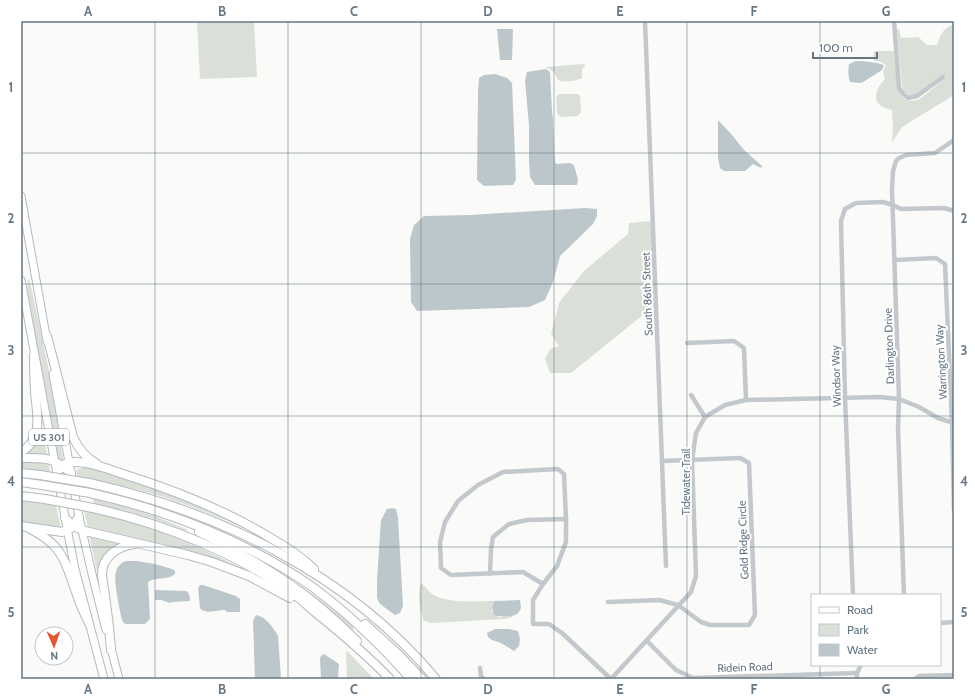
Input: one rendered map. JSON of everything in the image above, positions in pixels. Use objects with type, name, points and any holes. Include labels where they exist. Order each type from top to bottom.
[{"type":"highway","points":[[47,336],[70,428],[75,441],[88,458],[105,468]]},
{"type":"highway","points":[[21,452],[32,443],[37,432],[38,420],[34,355]]},
{"type":"highway","points":[[21,458],[42,458],[66,464],[83,463],[105,468],[198,501],[264,533],[308,563],[322,578]]},
{"type":"highway","points":[[66,464],[71,472]]},
{"type":"highway","points":[[56,474],[66,464]]},
{"type":"highway","points":[[21,473],[88,483],[138,496],[216,522],[277,551],[322,578],[368,612],[409,650],[436,679]]},
{"type":"highway","points":[[21,482],[90,493],[133,504],[174,517],[244,547],[272,562],[314,588],[353,617],[397,653],[422,679]]},
{"type":"highway","points":[[21,496],[93,508],[136,519],[179,534],[219,551],[249,567],[299,598],[352,640]]},
{"type":"highway","points":[[174,517],[193,529],[248,558],[277,576],[318,605],[364,654],[390,679]]},
{"type":"highway","points":[[65,518],[70,528]]},
{"type":"highway","points":[[24,527],[60,532],[70,528],[79,518]]},
{"type":"highway","points":[[24,527],[44,537],[61,555],[89,623]]},
{"type":"highway","points":[[70,528],[194,556],[235,570],[270,587],[315,612]]},
{"type":"highway","points":[[112,650],[102,577],[103,566],[108,557],[117,549],[127,545],[138,544]]},
{"type":"highway","points":[[367,628],[411,679]]},
{"type":"main road","name":"US 301","points":[[21,196],[47,336],[66,464]]},
{"type":"main road","name":"US 301","points":[[21,280],[65,518]]},
{"type":"main road","points":[[71,472],[79,518],[119,679]]},
{"type":"main road","points":[[70,528],[75,569],[104,679]]},
{"type":"street","name":"South 86th Street","points":[[646,21],[666,566]]},
{"type":"street","points":[[894,21],[899,88],[903,94],[908,98],[918,96],[942,77]]},
{"type":"street","name":"Darlington Drive","points":[[904,594],[898,428],[900,400],[893,176],[896,161],[902,156],[935,153],[954,140]]},
{"type":"street","name":"Windsor Way","points":[[853,594],[840,221],[844,209],[856,202],[883,202],[901,209],[944,208],[954,211]]},
{"type":"street","name":"Warrington Way","points":[[895,260],[936,258],[945,264],[953,423],[954,510]]},
{"type":"street","points":[[687,343],[734,340],[744,348],[746,400]]},
{"type":"street","points":[[691,395],[705,416],[725,405],[746,400],[880,397],[900,400],[919,407],[938,418],[953,423]]},
{"type":"street","name":"Tidewater Trail","points":[[611,679],[691,592],[696,576],[692,460],[696,433],[705,416]]},
{"type":"street","name":"Gold Ridge Circle","points":[[662,462],[740,458],[749,463],[755,615],[749,625],[710,625],[701,622],[678,605]]},
{"type":"street","points":[[543,584],[523,572],[451,575],[441,568],[440,542],[445,522],[458,501],[478,485],[504,472],[558,469],[564,474],[566,542],[557,566],[533,600],[533,624],[549,624],[562,633],[611,679]]},
{"type":"street","points":[[490,574],[490,549],[494,537],[509,524],[527,520],[566,519]]},
{"type":"street","points":[[608,602],[659,600],[678,605]]},
{"type":"street","points":[[941,623],[954,622]]},
{"type":"street","name":"Ridein Road","points":[[647,641],[676,670],[693,678],[756,678],[857,673]]},
{"type":"street","points":[[857,679],[857,673],[860,666]]},
{"type":"street","points":[[480,668],[481,676],[484,679]]},
{"type":"street","points":[[915,679],[919,676],[954,675]]},
{"type":"green space","points":[[197,21],[254,21],[257,77],[200,79]]},
{"type":"green space","points":[[952,25],[954,26],[954,95],[902,127],[892,142],[892,110],[879,104],[876,97],[876,93],[880,85],[885,79],[883,72],[886,65],[873,60],[874,51],[894,51],[897,83],[900,94],[907,100],[912,101],[919,99],[946,77],[943,74],[917,94],[909,95],[904,92],[902,87],[897,29],[899,29],[901,38],[918,37],[927,45],[937,45],[944,30]]},
{"type":"green space","points":[[584,64],[585,67],[582,69],[582,78],[570,81],[558,80],[554,72],[546,67]]},
{"type":"green space","points":[[559,94],[578,94],[580,96],[581,112],[578,116],[560,117],[557,113],[556,98]]},
{"type":"green space","points":[[651,221],[654,306],[571,373],[550,373],[545,359],[550,349],[559,346],[551,334],[559,303],[584,271],[628,234],[629,223]]},
{"type":"green space","points":[[28,280],[30,282],[48,366],[57,415],[62,461],[57,458],[28,296]]},
{"type":"green space","points":[[40,417],[47,455],[22,456]]},
{"type":"green space","points":[[21,459],[48,460],[50,472],[21,468]]},
{"type":"green space","points":[[87,466],[197,502],[265,538],[210,514],[154,494],[77,476],[76,470]]},
{"type":"green space","points":[[93,498],[141,511],[188,530],[187,531],[123,510],[94,505]]},
{"type":"green space","points":[[21,501],[56,505],[61,529],[21,523]]},
{"type":"green space","points":[[84,510],[125,520],[165,534],[204,550],[242,569],[241,571],[88,529]]},
{"type":"green space","points":[[89,534],[125,542],[119,546],[98,577]]},
{"type":"green space","points":[[269,566],[333,609],[353,626],[353,632]]},
{"type":"green space","points":[[421,583],[432,594],[439,597],[454,601],[494,601],[492,611],[499,617],[515,615],[504,619],[431,623],[424,621],[421,612],[419,592]]},
{"type":"green space","points":[[346,651],[348,652],[374,679],[347,679]]},
{"type":"water","points":[[497,29],[513,29],[512,60],[500,60]]},
{"type":"water","points":[[856,61],[884,65],[882,70],[863,82],[850,82],[848,73],[849,64]]},
{"type":"water","points":[[546,69],[550,72],[555,162],[557,164],[570,163],[574,165],[578,180],[577,185],[535,185],[530,177],[529,125],[525,81],[527,72]]},
{"type":"water","points":[[495,74],[507,78],[512,83],[516,180],[513,185],[484,186],[477,180],[479,78],[484,75]]},
{"type":"water","points":[[718,120],[744,150],[762,166],[761,168],[753,164],[745,171],[724,171],[720,168],[718,158]]},
{"type":"water","points":[[585,208],[597,209],[597,216],[593,224],[560,256],[553,282],[545,300],[529,307],[417,311],[411,302],[410,239],[414,225],[424,216],[470,215]]},
{"type":"water","points":[[387,509],[396,509],[398,518],[403,606],[400,613],[395,615],[380,604],[377,598],[381,520]]},
{"type":"water","points":[[127,561],[155,564],[175,571],[175,574],[172,576],[151,580],[148,582],[150,618],[145,624],[126,624],[122,620],[115,576],[119,566]]},
{"type":"water","points":[[200,585],[236,596],[240,599],[240,612],[227,612],[222,610],[207,612],[202,610],[200,608],[198,588]]},
{"type":"water","points":[[155,590],[186,591],[188,592],[190,601],[170,603],[156,600]]},
{"type":"water","points":[[520,600],[521,608],[517,614],[512,616],[494,615],[492,607],[494,601]]},
{"type":"water","points":[[256,615],[266,620],[278,636],[281,679],[255,679],[253,621]]},
{"type":"water","points":[[495,629],[509,629],[518,631],[520,639],[519,646],[514,651],[501,643],[492,640],[488,637],[487,633]]},
{"type":"water","points":[[324,654],[339,664],[338,679],[321,679],[320,658]]}]
